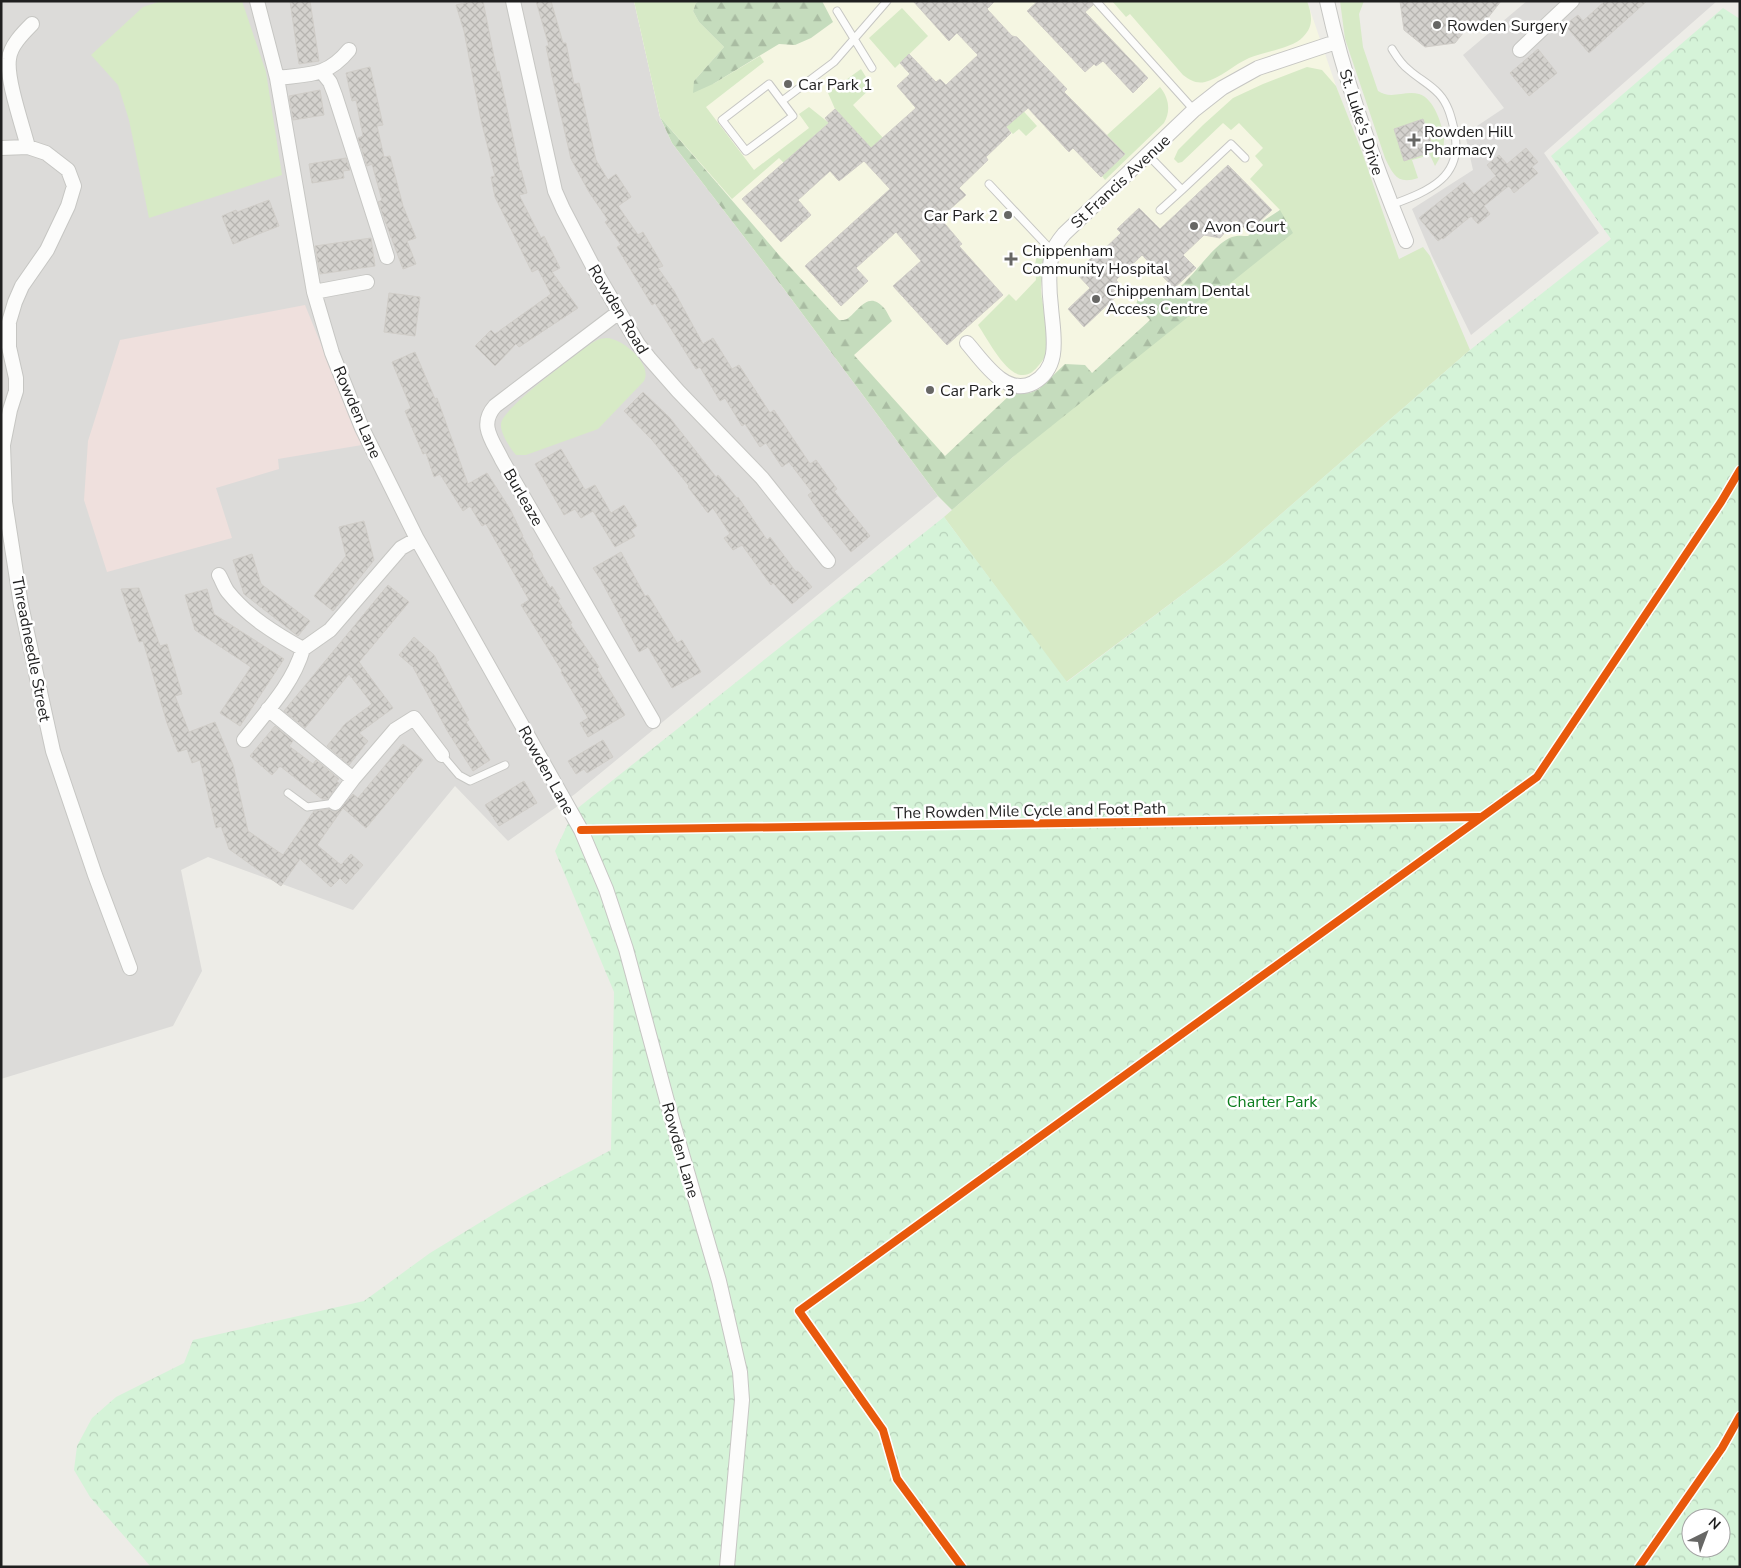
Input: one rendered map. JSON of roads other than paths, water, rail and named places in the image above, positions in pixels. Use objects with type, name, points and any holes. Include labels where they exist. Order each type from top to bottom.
[{"type":"street","name":"Rowden Lane","points":[[257,1],[277,78],[314,292],[332,353],[362,428],[417,539],[581,830],[606,889],[626,949],[719,1281],[740,1372],[742,1400],[728,1567]]},
{"type":"street","name":"Rowden Road","points":[[513,1],[555,191],[619,312],[649,358],[678,391],[762,478],[828,561]]},
{"type":"street","name":"St. Luke's Drive","points":[[1327,1],[1336,42],[1382,182],[1406,241]]},
{"type":"street","points":[[1520,50],[1572,1]]},
{"type":"street","points":[[28,148],[11,83],[8,59],[15,44],[32,24]]},
{"type":"street","name":"St Francis Avenue","points":[[968,343],[998,377],[1010,385],[1023,387],[1043,375],[1052,361],[1055,346],[1049,277],[1052,252],[1057,243],[1074,224],[1194,110],[1222,88],[1258,68],[1336,42]]},
{"type":"street","points":[[277,78],[322,72],[336,64],[350,50]]},
{"type":"street","points":[[322,72],[330,82],[335,95],[388,257]]},
{"type":"street","name":"Threadneedle Street","points":[[1,148],[28,148],[46,153],[68,170],[74,186],[64,215],[48,250],[19,294],[9,322],[9,347],[16,378],[16,391],[3,445],[5,502],[21,605],[53,751],[95,875],[130,968]]},
{"type":"street","points":[[314,292],[367,282]]},
{"type":"street","name":"Burleaze","points":[[619,312],[496,406],[487,418],[486,424],[502,460],[654,721]]},
{"type":"street","points":[[244,740],[286,686],[299,663],[303,649],[330,630],[401,548],[417,539]]},
{"type":"street","points":[[219,575],[227,591],[250,614],[280,636],[303,649]]},
{"type":"street","points":[[268,709],[353,779]]},
{"type":"street","points":[[335,803],[395,730],[414,718],[442,755]]},
{"type":"lane","points":[[782,101],[834,62],[887,1]]},
{"type":"lane","points":[[1096,1],[1194,110]]},
{"type":"lane","points":[[836,12],[872,68]]},
{"type":"lane","points":[[1391,205],[1416,196],[1434,184],[1448,172],[1455,162],[1457,150],[1450,112],[1440,95],[1427,82],[1399,61],[1392,49]]},
{"type":"lane","points":[[769,84],[782,101],[793,116],[746,151],[722,120],[769,84]]},
{"type":"lane","points":[[1160,210],[1231,144],[1244,158]]},
{"type":"lane","points":[[1148,155],[1182,190]]},
{"type":"lane","points":[[989,184],[1052,252]]},
{"type":"lane","points":[[442,755],[459,775],[470,781],[505,765]]},
{"type":"lane","points":[[288,793],[307,806],[335,803]]},
{"type":"place","name":"Rowden Surgery","points":[[1437,25]]},
{"type":"place","name":"Car Park 1","points":[[788,84]]},
{"type":"place","name":"Rowden Hill Pharmacy","points":[[1414,140]]},
{"type":"place","name":"Car Park 2","points":[[1008,215]]},
{"type":"place","name":"Avon Court","points":[[1194,226]]},
{"type":"place","name":"Chippenham Community Hospital","points":[[1011,259]]},
{"type":"place","name":"Chippenham Dental Access Centre","points":[[1096,299]]},
{"type":"place","name":"Car Park 3","points":[[930,390]]},
{"type":"park label","name":"Charter Park","points":[[1272,1101]]}]
